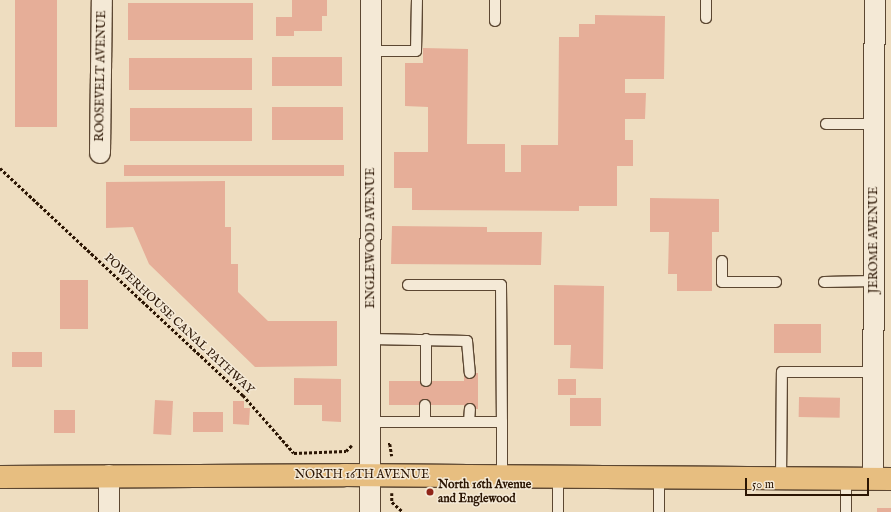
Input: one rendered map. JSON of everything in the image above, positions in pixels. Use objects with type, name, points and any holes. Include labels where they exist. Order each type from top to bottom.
[{"type":"main road","name":"NORTH 16TH AVENUE","points":[[0,477],[109,475],[370,475],[659,479],[882,479]]},
{"type":"street","name":"ROOSEVELT AVENUE","points":[[100,153],[102,0]]},
{"type":"street","name":"ENGLEWOOD AVENUE","points":[[370,512],[371,0]]},
{"type":"street","name":"JEROME AVENUE","points":[[875,0],[874,372],[882,479]]},
{"type":"street","points":[[109,475],[109,512]]},
{"type":"lane","points":[[371,51],[416,51],[417,0]]},
{"type":"lane","points":[[495,0],[495,21]]},
{"type":"lane","points":[[706,0],[706,18]]},
{"type":"lane","points":[[826,124],[874,124]]},
{"type":"lane","points":[[722,261],[722,282],[776,282]]},
{"type":"lane","points":[[824,282],[874,281]]},
{"type":"lane","points":[[408,285],[502,285],[502,477]]},
{"type":"lane","points":[[371,338],[467,341],[470,373]]},
{"type":"lane","points":[[426,339],[426,381]]},
{"type":"lane","points":[[781,479],[782,372],[874,372]]},
{"type":"lane","points":[[425,405],[425,422]]},
{"type":"lane","points":[[469,422],[470,410]]},
{"type":"lane","points":[[371,422],[502,422]]},
{"type":"lane","points":[[558,478],[558,512]]},
{"type":"lane","points":[[659,479],[659,512]]},
{"type":"lane","points":[[846,479],[846,512]]},
{"type":"path","name":"POWERHOUSE CANAL PATHWAY","points":[[0,168],[243,395],[294,453],[346,451],[355,443]]},
{"type":"path","points":[[390,444],[392,452]]},
{"type":"path","points":[[392,500],[403,512]]},
{"type":"building","points":[[15,0],[57,0],[57,127],[15,127]]},
{"type":"building","points":[[292,0],[327,0],[327,16],[322,16],[322,31],[294,31],[294,36],[276,36],[276,17],[292,17]]},
{"type":"building","points":[[128,3],[253,3],[253,40],[128,40]]},
{"type":"building","points":[[595,15],[665,16],[664,79],[625,79],[625,93],[646,93],[645,119],[625,119],[625,140],[633,140],[633,166],[617,166],[617,206],[579,206],[579,211],[412,210],[412,188],[394,188],[394,152],[428,152],[428,107],[405,106],[405,63],[423,63],[423,48],[468,49],[467,144],[505,144],[505,172],[521,172],[521,145],[558,145],[559,37],[579,37],[579,24],[595,24]]},
{"type":"building","points":[[272,57],[342,57],[342,86],[272,86]]},
{"type":"building","points":[[129,58],[252,58],[252,90],[129,90]]},
{"type":"building","points":[[272,107],[343,107],[343,140],[272,140]]},
{"type":"building","points":[[130,108],[252,108],[252,141],[130,141]]},
{"type":"building","points":[[124,165],[344,165],[344,176],[124,176]]},
{"type":"building","points":[[225,181],[225,227],[231,227],[231,264],[238,264],[238,292],[268,321],[337,321],[337,366],[255,367],[149,264],[133,227],[106,228],[106,182]]},
{"type":"building","points":[[650,198],[719,199],[719,232],[712,232],[712,291],[677,291],[677,274],[668,274],[669,232],[650,232]]},
{"type":"building","points":[[392,226],[487,227],[487,232],[542,232],[541,265],[391,264]]},
{"type":"building","points":[[60,280],[88,280],[88,329],[60,329]]},
{"type":"building","points":[[554,285],[604,286],[603,369],[570,368],[571,345],[554,345]]},
{"type":"building","points":[[774,324],[821,324],[821,353],[774,353]]},
{"type":"building","points":[[12,352],[42,352],[42,367],[12,367]]},
{"type":"building","points":[[464,373],[478,373],[478,409],[464,409],[464,405],[389,405],[389,381],[464,381]]},
{"type":"building","points":[[294,378],[341,379],[341,422],[322,421],[322,405],[294,405]]},
{"type":"building","points":[[558,379],[576,379],[576,395],[558,395]]},
{"type":"building","points":[[799,397],[840,398],[840,418],[799,417]]},
{"type":"building","points":[[570,398],[601,398],[601,426],[570,426]]},
{"type":"building","points":[[155,400],[173,401],[171,435],[153,434]]},
{"type":"building","points":[[233,401],[244,401],[244,408],[250,408],[249,425],[233,424]]},
{"type":"building","points":[[54,410],[75,410],[75,433],[54,433]]},
{"type":"building","points":[[193,412],[223,412],[223,432],[193,432]]},
{"type":"building","points":[[877,508],[891,508],[891,512],[877,512]]},
{"type":"place","name":"North 16th Avenue and Englewood","points":[[430,492]]}]
